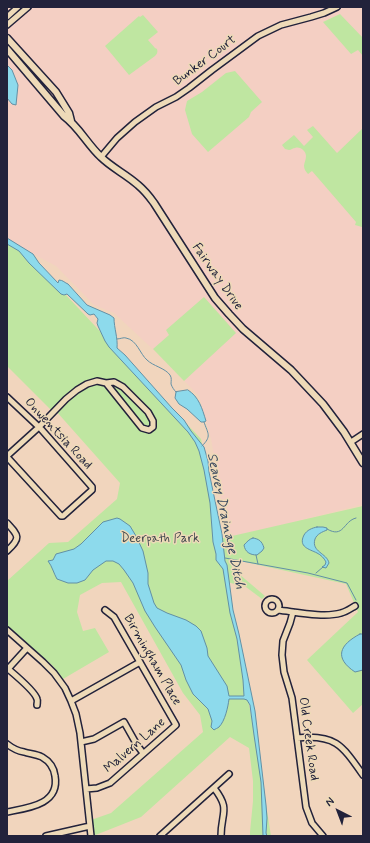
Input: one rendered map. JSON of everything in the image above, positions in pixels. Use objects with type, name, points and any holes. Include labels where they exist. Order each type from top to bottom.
[{"type":"main road","name":"Fairway Drive","points":[[7,38],[56,92],[69,113],[71,121]]},
{"type":"main road","name":"Fairway Drive","points":[[7,49],[64,116],[71,121],[92,148],[101,157],[138,184],[148,194],[215,298],[243,329],[291,370],[306,385],[335,419],[363,463]]},
{"type":"street","points":[[7,16],[18,7]]},
{"type":"street","points":[[7,25],[28,7]]},
{"type":"street","name":"Bunker Court","points":[[101,157],[117,138],[135,122],[189,88],[258,36],[281,25],[324,13],[337,7]]},
{"type":"street","points":[[7,457],[66,399],[87,384],[97,381],[106,383],[114,382],[123,387],[148,412],[153,421],[153,427],[149,430],[142,428],[106,383]]},
{"type":"street","name":"Onwentsia Road","points":[[7,397],[39,427],[92,487],[91,491],[63,516],[60,516],[7,457]]},
{"type":"street","points":[[351,442],[363,434]]},
{"type":"street","points":[[7,523],[16,534],[17,538],[16,543],[7,551]]},
{"type":"street","points":[[278,610],[333,615],[355,606]]},
{"type":"street","name":"Birmingham Place","points":[[105,610],[114,617],[176,724]]},
{"type":"street","name":"Old Creek Road","points":[[292,612],[290,623],[283,642],[283,664],[292,698],[306,807],[312,822],[322,836]]},
{"type":"street","points":[[7,630],[54,673],[65,688],[71,701],[76,714],[81,742],[90,836]]},
{"type":"street","points":[[27,648],[7,669],[36,696],[37,706]]},
{"type":"street","points":[[71,701],[140,662]]},
{"type":"street","points":[[81,742],[94,740],[124,722],[143,753]]},
{"type":"street","name":"Malvern Lane","points":[[86,789],[97,788],[110,783],[176,724]]},
{"type":"street","points":[[297,738],[317,737],[330,740],[346,751],[363,775]]},
{"type":"street","points":[[7,744],[19,751],[43,758],[52,767],[56,777],[53,792],[48,799],[38,805],[7,812]]},
{"type":"street","points":[[160,836],[229,774]]},
{"type":"street","points":[[214,788],[221,796],[224,806],[221,836]]},
{"type":"street","points":[[46,836],[90,826]]},
{"type":"shaded area","points":[[7,7],[363,7],[363,504],[228,539],[211,439],[199,396],[158,354],[114,313],[94,305],[56,266],[7,240]]},
{"type":"green space","points":[[340,14],[363,38],[363,56],[358,50],[351,54],[323,22]]},
{"type":"green space","points":[[143,15],[158,32],[148,40],[157,49],[157,54],[129,75],[105,46],[139,16],[140,17]]},
{"type":"green space","points":[[235,71],[262,102],[251,112],[249,117],[208,152],[192,134],[185,110],[187,101],[202,92],[226,73]]},
{"type":"green space","points":[[313,126],[337,153],[363,128],[363,227],[355,225],[356,222],[312,171],[308,174],[304,167],[306,154],[304,151],[301,148],[289,150],[285,149],[282,145],[294,135],[304,146],[313,137],[307,130]]},
{"type":"green space","name":"Deerpath Park","points":[[7,240],[20,246],[201,439],[219,539],[363,506],[363,704],[353,713],[307,660],[358,612],[346,584],[231,559],[232,568],[265,596],[262,599],[246,587],[227,582],[271,836],[250,836],[253,781],[249,748],[230,737],[141,817],[93,836],[91,820],[111,813],[203,732],[200,715],[183,693],[121,582],[102,583],[80,595],[77,612],[83,631],[95,628],[109,652],[63,679],[53,666],[7,625],[7,581],[49,543],[68,542],[117,499],[120,483],[56,411],[51,410],[7,366]]},
{"type":"green space","points":[[204,297],[236,333],[184,381],[153,349],[169,335],[166,330]]},
{"type":"water","points":[[7,65],[12,70],[18,85],[16,105],[12,104],[7,98]]},
{"type":"water","points":[[7,238],[33,254],[39,263],[58,283],[60,280],[68,284],[87,305],[114,318],[117,348],[184,420],[204,447],[222,534],[233,610],[255,711],[266,805],[267,836],[263,836],[261,782],[250,705],[247,700],[229,699],[223,721],[219,727],[214,730],[211,727],[212,721],[208,709],[193,694],[181,665],[145,611],[133,583],[119,564],[113,561],[106,561],[93,570],[85,580],[77,583],[68,583],[57,579],[48,561],[53,560],[56,554],[74,549],[103,522],[117,518],[120,519],[130,526],[143,551],[148,573],[148,584],[157,608],[186,620],[201,631],[208,656],[227,686],[229,696],[244,696],[237,639],[230,613],[223,569],[216,560],[210,503],[204,470],[195,442],[188,432],[109,347],[98,326],[98,319],[94,314],[88,314],[67,294],[61,294],[29,263],[19,251],[7,244]]},
{"type":"water","points":[[188,390],[197,399],[206,421],[201,422],[179,404],[175,398],[176,392]]},
{"type":"water","points":[[317,527],[327,528],[327,530],[317,536],[314,543],[317,550],[328,560],[329,563],[326,568],[322,567],[326,562],[323,558],[305,547],[302,542],[304,535],[307,532]]},
{"type":"water","points":[[253,538],[260,541],[264,548],[257,555],[248,553],[245,550],[244,545]]},
{"type":"water","points":[[360,634],[363,634],[363,670],[355,672],[344,662],[342,652],[347,643]]},
{"type":"waterway","points":[[117,339],[124,338],[133,341],[147,360],[170,375],[171,385],[176,392]]},
{"type":"waterway","points":[[202,446],[208,437],[208,432],[204,422]]},
{"type":"waterway","points":[[327,529],[333,532],[340,531],[348,522],[356,518]]},
{"type":"waterway","points":[[256,555],[258,564]]},
{"type":"waterway","name":"Seavey Drainage Ditch","points":[[225,558],[308,573],[347,583],[356,600]]},
{"type":"waterway","points":[[316,573],[323,567]]}]
